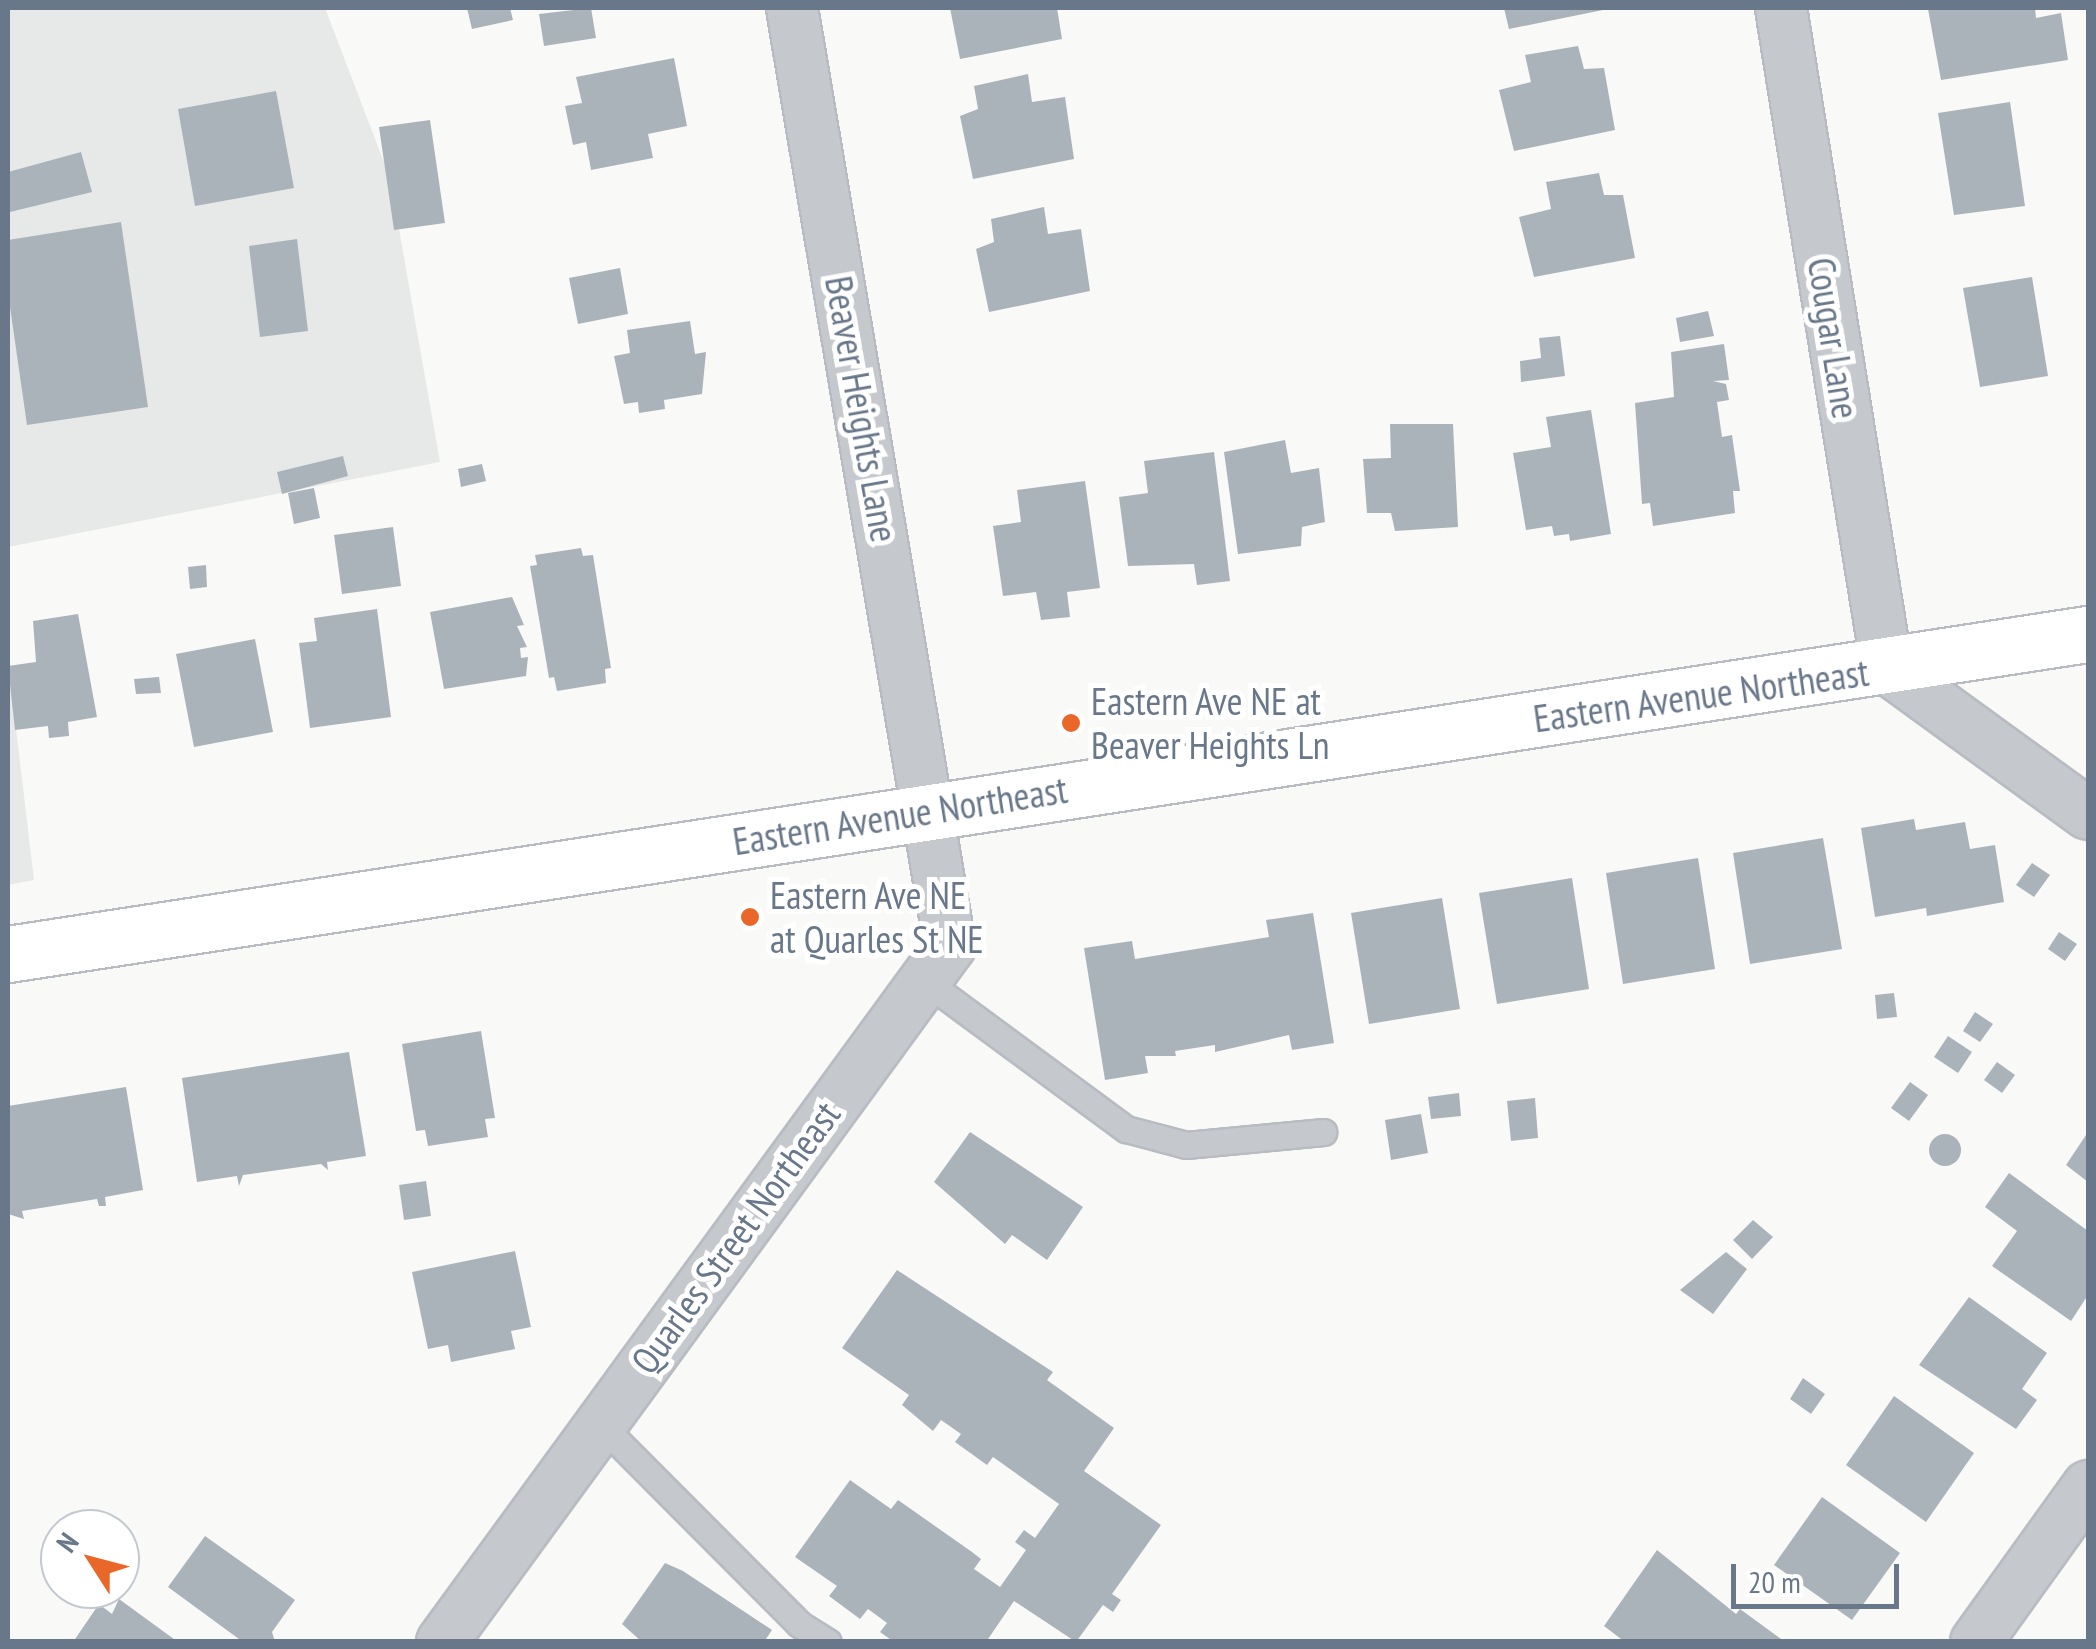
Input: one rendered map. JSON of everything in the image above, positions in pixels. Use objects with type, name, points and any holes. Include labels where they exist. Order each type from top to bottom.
[{"type":"main road","name":"Eastern Avenue Northeast","points":[[8,954],[932,810],[1887,668],[2088,634]]},
{"type":"street","name":"Beaver Heights Lane","points":[[792,8],[932,810]]},
{"type":"street","name":"Cougar Lane","points":[[1780,8],[1887,668]]},
{"type":"street","points":[[1887,668],[2088,814]]},
{"type":"street","name":"Quarles Street Northeast","points":[[442,1642],[598,1422],[950,946],[932,810]]},
{"type":"street","points":[[1976,1642],[2088,1486]]},
{"type":"lane","points":[[924,981],[1126,1129],[1186,1145],[1323,1132]]},
{"type":"lane","points":[[598,1422],[799,1624],[828,1642]]},
{"type":"shaded area","points":[[8,8],[325,8],[390,178],[440,462],[8,547]]},
{"type":"shaded area","points":[[8,661],[34,880],[8,885]]},
{"type":"building","points":[[467,8],[510,8],[513,20],[472,29]]},
{"type":"building","points":[[591,8],[596,38],[544,46],[539,14]]},
{"type":"building","points":[[950,8],[1057,8],[1062,39],[960,59]]},
{"type":"building","points":[[1504,8],[1608,8],[1608,9],[1509,29]]},
{"type":"building","points":[[2035,8],[2036,18],[2061,13],[2068,60],[1941,80],[1928,9]]},
{"type":"building","points":[[1578,46],[1584,69],[1604,68],[1615,130],[1514,151],[1499,90],[1531,82],[1525,55]]},
{"type":"building","points":[[674,58],[687,126],[648,134],[653,158],[591,170],[586,142],[573,145],[565,106],[582,103],[576,77]]},
{"type":"building","points":[[1028,74],[1032,102],[1065,97],[1074,159],[973,179],[960,116],[978,109],[974,86]]},
{"type":"building","points":[[276,91],[294,188],[195,206],[178,109]]},
{"type":"building","points":[[2010,102],[2025,206],[1954,215],[1938,113]]},
{"type":"building","points":[[430,120],[445,223],[394,230],[379,127]]},
{"type":"building","points":[[81,152],[92,192],[10,212],[8,172]]},
{"type":"building","points":[[1599,173],[1604,195],[1623,195],[1635,258],[1534,277],[1519,217],[1551,209],[1546,182]]},
{"type":"building","points":[[1044,207],[1048,234],[1081,229],[1090,291],[989,312],[976,249],[994,242],[991,219]]},
{"type":"building","points":[[121,222],[148,407],[27,425],[8,293],[8,240]]},
{"type":"building","points":[[297,239],[308,331],[260,337],[249,246]]},
{"type":"building","points":[[620,268],[628,314],[578,324],[569,278]]},
{"type":"building","points":[[2032,277],[2048,376],[1980,387],[1963,288]]},
{"type":"building","points":[[1708,311],[1714,336],[1680,342],[1676,318]]},
{"type":"building","points":[[690,321],[695,354],[706,352],[702,394],[664,400],[665,409],[639,413],[638,402],[624,404],[614,356],[630,353],[627,330]]},
{"type":"building","points":[[1560,336],[1565,376],[1521,382],[1520,361],[1541,358],[1539,338]]},
{"type":"building","points":[[1724,344],[1729,380],[1713,381],[1726,384],[1729,400],[1717,402],[1722,437],[1732,435],[1740,491],[1733,491],[1735,513],[1653,526],[1650,503],[1642,504],[1635,403],[1674,397],[1671,352]]},
{"type":"building","points":[[1591,410],[1611,534],[1570,541],[1569,534],[1554,536],[1552,526],[1526,530],[1513,453],[1551,447],[1546,417]]},
{"type":"building","points":[[1390,424],[1453,424],[1458,527],[1395,531],[1391,513],[1367,513],[1363,459],[1391,458]]},
{"type":"building","points":[[1285,440],[1291,473],[1319,468],[1325,522],[1302,527],[1301,546],[1238,554],[1224,452]]},
{"type":"building","points":[[1214,452],[1230,581],[1197,585],[1194,564],[1128,566],[1119,497],[1148,493],[1144,461]]},
{"type":"building","points":[[343,456],[348,476],[282,494],[277,472]]},
{"type":"building","points":[[482,464],[486,481],[461,487],[458,469]]},
{"type":"building","points":[[1085,481],[1100,588],[1067,592],[1070,617],[1041,620],[1036,592],[1003,596],[993,526],[1021,522],[1017,490]]},
{"type":"building","points":[[314,488],[320,518],[294,524],[288,493]]},
{"type":"building","points":[[393,527],[401,586],[342,594],[334,535]]},
{"type":"building","points":[[581,548],[583,556],[593,555],[611,668],[605,669],[606,683],[557,691],[554,677],[549,678],[530,566],[537,565],[535,555]]},
{"type":"building","points":[[206,565],[207,587],[190,589],[188,567]]},
{"type":"building","points":[[512,597],[524,625],[517,626],[527,647],[520,648],[521,658],[528,657],[526,676],[444,689],[430,612]]},
{"type":"building","points":[[377,609],[391,717],[310,728],[299,643],[317,641],[314,618]]},
{"type":"building","points":[[78,614],[97,717],[68,722],[69,736],[49,738],[48,726],[15,730],[8,666],[36,662],[33,621]]},
{"type":"building","points":[[255,639],[273,732],[194,747],[176,654]]},
{"type":"building","points":[[159,677],[161,693],[136,694],[134,679]]},
{"type":"building","points":[[1914,819],[1916,830],[1965,822],[1970,849],[1995,845],[2004,902],[1927,916],[1926,908],[1875,917],[1861,828]]},
{"type":"building","points":[[1823,838],[1842,949],[1750,964],[1733,853]]},
{"type":"building","points":[[1698,858],[1715,969],[1623,984],[1606,873]]},
{"type":"building","points":[[2032,863],[2050,875],[2034,897],[2016,885]]},
{"type":"building","points":[[1572,878],[1589,989],[1497,1004],[1479,893]]},
{"type":"building","points":[[1442,898],[1460,1009],[1369,1024],[1351,913]]},
{"type":"building","points":[[1313,913],[1334,1043],[1292,1050],[1289,1035],[1215,1052],[1215,1045],[1175,1051],[1176,1056],[1145,1056],[1148,1073],[1105,1080],[1084,948],[1132,941],[1135,959],[1269,937],[1266,920]]},
{"type":"building","points":[[2059,932],[2077,944],[2065,961],[2048,949]]},
{"type":"building","points":[[1894,993],[1897,1017],[1877,1019],[1875,995]]},
{"type":"building","points":[[1975,1012],[1993,1024],[1980,1042],[1963,1031]]},
{"type":"building","points":[[481,1031],[495,1118],[485,1119],[488,1137],[428,1146],[425,1130],[416,1131],[402,1044]]},
{"type":"building","points":[[1948,1036],[1972,1052],[1958,1073],[1934,1057]]},
{"type":"building","points":[[349,1052],[366,1156],[327,1162],[328,1170],[321,1164],[243,1175],[239,1186],[237,1176],[197,1182],[182,1078]]},
{"type":"building","points":[[1997,1062],[2015,1075],[2002,1093],[1984,1080]]},
{"type":"building","points":[[1910,1082],[1928,1095],[1909,1121],[1891,1108]]},
{"type":"building","points":[[126,1087],[143,1190],[105,1197],[106,1206],[99,1206],[97,1199],[22,1211],[24,1219],[8,1214],[8,1106]]},
{"type":"building","points":[[1459,1093],[1461,1116],[1431,1119],[1428,1097]]},
{"type":"building","points":[[1535,1098],[1538,1138],[1511,1141],[1507,1101]]},
{"type":"building","points":[[1421,1114],[1428,1153],[1391,1160],[1385,1120]]},
{"type":"building","points":[[970,1132],[1083,1207],[1047,1260],[1012,1235],[1005,1244],[934,1182]]},
{"type":"building","points":[[2088,1132],[2088,1182],[2066,1165]]},
{"type":"building","points":[[1945,1134],[1956,1139],[1961,1150],[1956,1161],[1945,1166],[1934,1161],[1929,1150],[1934,1139]]},
{"type":"building","points":[[2009,1173],[2088,1231],[2088,1295],[2071,1321],[1992,1266],[2017,1231],[1985,1207]]},
{"type":"building","points":[[426,1181],[431,1216],[404,1220],[399,1185]]},
{"type":"building","points":[[1753,1220],[1773,1237],[1752,1259],[1733,1240]]},
{"type":"building","points":[[515,1251],[531,1327],[511,1331],[515,1349],[451,1362],[448,1345],[428,1349],[412,1272]]},
{"type":"building","points":[[1726,1252],[1747,1269],[1713,1314],[1680,1290]]},
{"type":"building","points":[[897,1270],[1053,1372],[1047,1380],[1114,1428],[1084,1471],[1161,1525],[1112,1594],[1121,1600],[1113,1612],[1103,1605],[1076,1642],[1014,1601],[986,1642],[894,1642],[880,1632],[887,1623],[868,1609],[860,1619],[829,1596],[837,1586],[795,1557],[850,1480],[891,1509],[898,1500],[972,1552],[981,1559],[974,1569],[1000,1587],[1026,1550],[1015,1542],[1024,1530],[1035,1538],[1059,1504],[993,1457],[987,1465],[955,1442],[961,1434],[941,1420],[933,1431],[902,1405],[909,1395],[842,1348]]},
{"type":"building","points":[[1969,1297],[2047,1353],[2022,1389],[2037,1400],[2016,1429],[1919,1365]]},
{"type":"building","points":[[1803,1378],[1825,1394],[1811,1414],[1790,1399]]},
{"type":"building","points":[[1894,1396],[1974,1453],[1926,1522],[1846,1465]]},
{"type":"building","points":[[1822,1497],[1900,1553],[1852,1620],[1774,1565]]},
{"type":"building","points":[[205,1536],[295,1600],[272,1632],[275,1642],[243,1642],[168,1587]]},
{"type":"building","points":[[1657,1550],[1736,1614],[1740,1609],[1785,1642],[1625,1642],[1604,1626]]},
{"type":"building","points":[[665,1563],[772,1630],[764,1642],[642,1642],[622,1624]]},
{"type":"building","points":[[96,1609],[112,1614],[114,1609],[133,1609],[178,1642],[73,1642]]},
{"type":"place","name":"Eastern Ave NE at Beaver Heights Ln","points":[[1071,723]]},
{"type":"place","name":"Eastern Ave NE at Quarles St NE","points":[[750,917]]}]
